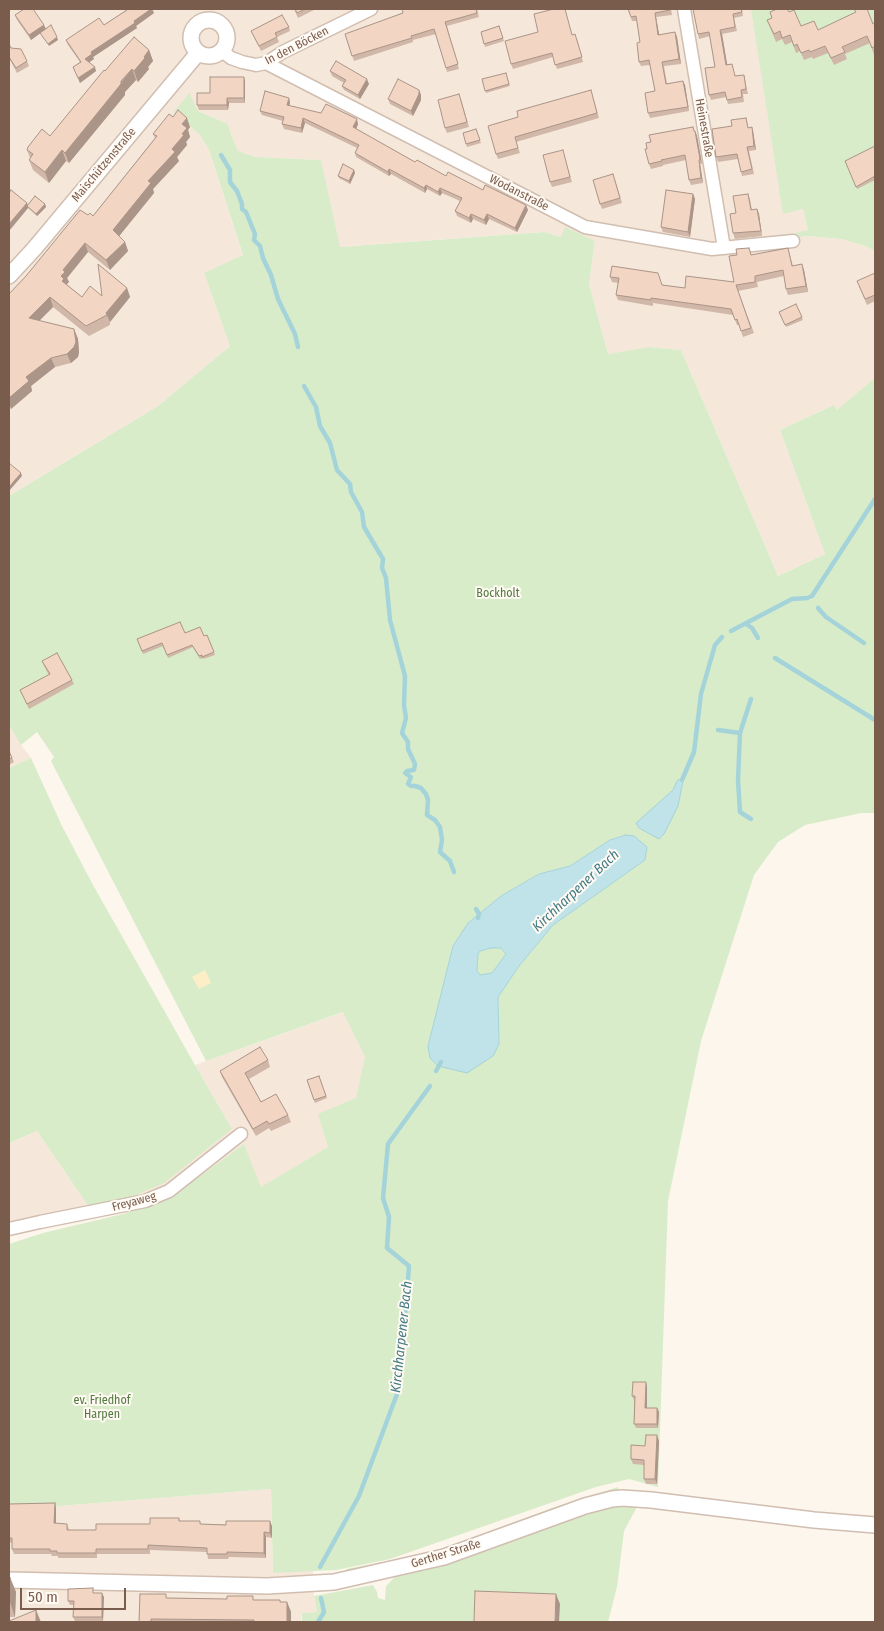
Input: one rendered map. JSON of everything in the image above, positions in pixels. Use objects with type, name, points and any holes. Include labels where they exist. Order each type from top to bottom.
[{"type":"street","name":"In den Böcken","points":[[222,51],[231,58],[242,62],[256,65],[266,63],[283,52],[371,9]]},
{"type":"street","name":"Heinestraße","points":[[684,9],[724,248]]},
{"type":"street","points":[[198,15],[217,21],[226,29],[227,41],[222,51],[210,56],[198,53],[191,43],[192,30],[198,15]]},
{"type":"street","name":"Maischützenstraße","points":[[9,276],[34,249],[198,53]]},
{"type":"street","name":"Wodanstraße","points":[[266,63],[585,227],[712,249],[793,241]]},
{"type":"street","name":"Freyaweg","points":[[9,1229],[145,1201],[169,1191],[241,1134]]},
{"type":"street","name":"Gerther Straße","points":[[9,1580],[267,1586],[334,1582],[444,1557],[569,1511],[622,1498],[814,1520],[875,1525]]},
{"type":"shaded area","points":[[9,9],[875,9],[783,213],[803,209],[808,230],[796,238],[806,236],[841,239],[875,251],[875,378],[837,411],[834,405],[780,430],[825,554],[778,576],[681,350],[649,347],[608,354],[589,284],[595,241],[561,237],[545,232],[339,247],[321,160],[256,157],[238,151],[228,124],[198,111],[175,112],[200,135],[209,150],[243,256],[204,273],[230,346],[158,406],[9,496]]},
{"type":"shaded area","points":[[9,725],[31,758],[9,768]]},
{"type":"shaded area","points":[[344,1012],[365,1057],[357,1098],[328,1147],[261,1188],[244,1144],[171,1196],[47,1224],[9,1236],[9,1143],[37,1131],[89,1207],[232,1129],[195,1065]]},
{"type":"shaded area","points":[[271,1489],[273,1572],[313,1570],[317,1612],[302,1613],[301,1622],[9,1622],[9,1510]]},
{"type":"green space","points":[[751,9],[875,9],[875,251],[841,239],[806,236],[796,238],[795,233],[808,230],[803,209],[783,214]]},
{"type":"green space","name":"Bockholt","points":[[189,93],[198,111],[228,124],[238,151],[256,157],[321,160],[340,247],[545,232],[561,237],[565,227],[595,241],[589,284],[608,354],[649,347],[681,350],[778,576],[825,554],[780,430],[834,405],[837,410],[875,378],[875,813],[861,813],[805,825],[778,842],[754,875],[701,1041],[668,1201],[658,1487],[629,1479],[596,1487],[390,1559],[336,1570],[273,1573],[271,1489],[9,1510],[9,1244],[43,1233],[127,1213],[127,1210],[171,1197],[244,1144],[261,1187],[328,1147],[318,1114],[356,1098],[365,1057],[343,1012],[206,1061],[51,761],[54,757],[37,732],[21,745],[9,725],[9,496],[158,406],[230,346],[204,273],[243,255],[209,150],[200,135],[174,112]],"holes":[[[610,840],[645,860],[553,925],[519,966],[498,997],[499,1044],[428,1046],[453,946],[468,923],[501,896],[539,874],[570,866]]]},
{"type":"green space","points":[[31,758],[62,826],[93,885],[232,1129],[164,1183],[124,1200],[89,1207],[37,1131],[9,1143],[9,768]]},
{"type":"green space","points":[[501,948],[506,954],[492,973],[480,976],[477,971],[478,954],[480,951]]},
{"type":"green space","points":[[618,1487],[619,1491],[447,1550],[346,1572],[346,1569],[415,1556],[451,1546],[552,1508]]},
{"type":"green space","points":[[615,1505],[639,1505],[875,1532],[792,1525],[637,1507],[624,1531],[617,1587],[608,1622],[302,1622],[302,1613],[317,1612],[314,1596],[373,1585],[378,1598],[385,1600],[386,1586],[396,1576],[562,1519]]},
{"type":"sand","points":[[205,970],[211,983],[199,989],[192,977]]},
{"type":"water","points":[[684,776],[678,806],[664,834],[659,839],[639,828],[636,823],[673,790],[677,781]]},
{"type":"water","points":[[626,835],[634,836],[647,847],[645,860],[553,925],[519,966],[498,997],[499,1044],[493,1056],[467,1073],[438,1066],[430,1058],[428,1046],[453,946],[468,923],[501,896],[539,874],[570,866],[610,840]],"holes":[[[501,948],[506,954],[492,973],[480,975],[477,971],[478,954],[480,951]]]},
{"type":"building","points":[[24,9],[33,9],[44,25],[29,35],[15,15]]},
{"type":"building","points":[[126,9],[151,9],[134,21],[135,23],[91,52],[92,54],[85,59],[95,67],[78,78],[73,67],[81,62],[66,40],[99,18],[104,25]]},
{"type":"building","points":[[295,9],[305,9],[297,13]]},
{"type":"building","points":[[402,9],[476,9],[477,13],[445,22],[458,64],[446,68],[434,29],[411,36],[412,38],[352,56],[345,34],[403,13]]},
{"type":"building","points":[[554,9],[565,9],[572,35],[575,34],[582,57],[555,65],[552,53],[511,64],[505,41],[538,32],[534,14]]},
{"type":"building","points":[[628,9],[670,9],[655,13],[658,35],[675,32],[679,59],[662,62],[666,84],[683,81],[688,107],[648,113],[645,93],[655,91],[649,60],[639,62],[637,43],[640,42],[636,16],[631,17]]},
{"type":"building","points":[[693,9],[741,9],[742,12],[733,14],[735,27],[720,30],[726,65],[732,64],[735,76],[744,75],[746,89],[741,90],[742,97],[727,100],[725,92],[709,95],[705,68],[715,67],[709,32],[698,34]]},
{"type":"building","points":[[777,9],[787,9],[789,12],[794,10],[801,26],[814,21],[818,30],[856,12],[854,9],[867,9],[873,24],[875,23],[875,46],[872,48],[867,36],[842,47],[845,52],[831,58],[825,46],[810,52],[809,50],[801,53],[797,44],[794,46],[790,35],[782,38],[780,31],[774,34],[767,20],[772,18],[770,12]]},
{"type":"building","points":[[282,15],[289,27],[275,33],[277,37],[259,46],[251,31]]},
{"type":"building","points":[[51,25],[57,37],[48,44],[40,33]]},
{"type":"building","points":[[499,26],[503,38],[484,44],[481,32]]},
{"type":"building","points":[[134,37],[149,50],[145,58],[134,71],[132,69],[121,81],[121,84],[65,153],[62,150],[45,172],[29,160],[33,154],[27,150],[28,147],[42,129],[50,136],[104,70]]},
{"type":"building","points":[[9,44],[11,48],[21,49],[27,61],[16,68],[9,57]]},
{"type":"building","points":[[336,61],[367,79],[358,95],[342,86],[346,80],[330,71]]},
{"type":"building","points":[[506,73],[509,84],[485,91],[482,79]]},
{"type":"building","points":[[210,77],[244,77],[244,98],[227,98],[227,105],[197,105],[197,93],[210,93]]},
{"type":"building","points":[[398,79],[419,90],[411,111],[388,99]]},
{"type":"building","points":[[591,90],[597,113],[515,137],[518,148],[496,154],[488,126],[518,117],[517,111]]},
{"type":"building","points":[[265,91],[289,98],[287,105],[321,113],[326,104],[357,119],[353,127],[415,162],[417,160],[446,176],[448,172],[483,190],[485,185],[526,205],[515,228],[487,214],[484,220],[471,214],[469,218],[455,211],[462,198],[440,188],[438,192],[426,185],[424,188],[389,169],[388,172],[355,153],[359,145],[303,118],[301,128],[282,124],[284,117],[260,111]]},
{"type":"building","points":[[459,94],[467,122],[445,128],[438,100]]},
{"type":"building","points":[[178,110],[187,118],[182,124],[187,128],[182,134],[184,135],[172,149],[175,152],[148,181],[151,183],[113,230],[125,242],[106,260],[85,243],[63,270],[65,272],[61,276],[64,279],[62,281],[82,297],[90,286],[102,296],[98,264],[127,288],[106,313],[107,315],[86,326],[50,297],[29,318],[74,329],[76,342],[74,347],[67,354],[51,358],[26,377],[29,381],[9,398],[9,294],[80,210],[93,216],[157,136],[153,134],[169,114],[173,117]]},
{"type":"building","points":[[746,118],[748,128],[752,127],[754,146],[747,147],[752,169],[741,172],[737,154],[716,157],[712,129],[732,126],[731,120]]},
{"type":"building","points":[[693,127],[700,159],[701,178],[689,180],[685,155],[649,164],[645,149],[647,149],[646,143],[651,142],[649,135]]},
{"type":"building","points":[[476,129],[480,140],[466,144],[463,133]]},
{"type":"building","points":[[875,146],[875,176],[856,187],[845,161]]},
{"type":"building","points":[[563,150],[570,177],[550,182],[543,155]]},
{"type":"building","points":[[343,164],[354,170],[349,181],[338,176]]},
{"type":"building","points":[[613,174],[620,198],[600,204],[593,180]]},
{"type":"building","points":[[11,190],[27,203],[9,224],[9,193]]},
{"type":"building","points":[[666,190],[693,194],[688,232],[661,227]]},
{"type":"building","points":[[748,194],[751,210],[757,209],[761,231],[733,233],[730,214],[736,213],[733,196]]},
{"type":"building","points":[[35,196],[45,204],[36,214],[27,206]]},
{"type":"building","points":[[749,248],[751,255],[788,248],[792,266],[802,264],[806,286],[786,289],[783,270],[755,276],[755,282],[736,285],[751,328],[741,331],[731,309],[616,295],[619,278],[610,277],[612,266],[658,273],[662,285],[685,288],[686,276],[734,282],[729,256],[737,255],[736,249]]},
{"type":"building","points":[[875,273],[875,295],[865,299],[857,281]]},
{"type":"building","points":[[796,304],[802,317],[785,325],[779,312]]},
{"type":"building","points":[[9,463],[21,473],[9,487]]},
{"type":"building","points":[[180,622],[185,633],[200,627],[204,636],[207,635],[214,652],[202,657],[202,655],[199,656],[192,645],[167,655],[162,643],[142,651],[137,639]]},
{"type":"building","points":[[57,653],[72,680],[27,704],[20,690],[50,674],[42,661]]},
{"type":"building","points":[[260,1047],[268,1060],[245,1073],[261,1102],[276,1094],[288,1115],[269,1124],[267,1121],[253,1129],[220,1071]]},
{"type":"building","points":[[319,1076],[326,1096],[314,1100],[307,1080]]},
{"type":"building","points":[[633,1382],[646,1382],[645,1408],[657,1408],[657,1424],[634,1424],[635,1396],[632,1396]]},
{"type":"building","points":[[646,1435],[657,1435],[655,1479],[644,1479],[644,1460],[631,1459],[631,1445],[645,1446]]},
{"type":"building","points":[[55,1503],[54,1523],[67,1524],[67,1530],[96,1530],[96,1524],[150,1524],[150,1518],[179,1518],[179,1521],[200,1521],[200,1524],[226,1525],[226,1521],[270,1521],[270,1533],[264,1532],[264,1553],[227,1552],[227,1554],[207,1554],[207,1548],[148,1545],[148,1549],[96,1549],[96,1553],[57,1553],[57,1551],[50,1551],[50,1549],[12,1549],[12,1538],[9,1538],[9,1504]]},
{"type":"building","points":[[10,1577],[10,1602],[9,1602]]},
{"type":"building","points":[[93,1588],[93,1593],[102,1593],[102,1617],[73,1617],[74,1601],[68,1601],[68,1589]]},
{"type":"building","points":[[475,1591],[556,1594],[555,1622],[474,1622]]},
{"type":"building","points":[[140,1594],[166,1594],[166,1598],[227,1599],[227,1596],[253,1596],[253,1600],[280,1600],[280,1602],[287,1602],[287,1622],[151,1619],[151,1622],[139,1622]]},
{"type":"building","points":[[36,1610],[36,1622],[9,1622],[9,1621]]},
{"type":"waterway","points":[[221,155],[230,170],[230,182],[237,191],[242,209],[246,212],[255,234],[254,240],[260,246],[278,299],[295,334],[298,347]]},
{"type":"waterway","points":[[304,386],[316,407],[320,426],[330,443],[337,470],[350,484],[351,492],[362,512],[364,527],[383,559],[382,568],[386,578],[390,620],[405,676],[404,705],[406,718],[402,733],[408,742],[408,749],[415,764],[414,770],[405,773],[411,777],[408,784],[421,788],[426,794],[428,800],[427,815],[435,820],[440,827],[442,840],[440,852],[450,861],[454,872]]},
{"type":"waterway","name":"Kirchharpener Bach","points":[[731,631],[792,599],[812,596],[875,499]]},
{"type":"waterway","points":[[818,608],[826,617],[864,643]]},
{"type":"waterway","points":[[746,624],[752,628],[758,638]]},
{"type":"waterway","name":"Kirchharpener Bach","points":[[682,780],[694,752],[701,694],[715,645],[722,637]]},
{"type":"waterway","points":[[775,658],[875,720]]},
{"type":"waterway","points":[[740,733],[751,699]]},
{"type":"waterway","points":[[718,730],[740,733],[738,780],[740,812],[751,819]]},
{"type":"waterway","points":[[476,909],[479,914],[478,918]]},
{"type":"waterway","name":"Kirchharpener Bach","points":[[436,1071],[441,1062]]},
{"type":"waterway","name":"Kirchharpener Bach","points":[[320,1567],[359,1496],[397,1394],[402,1358],[409,1266],[387,1248],[389,1217],[383,1198],[388,1144],[430,1086]]},
{"type":"waterway","name":"Kirchharpener Bach","points":[[318,1622],[324,1612],[321,1598]]},
{"type":"park label","name":"ev. Friedhof Harpen","points":[[102,1408]]}]
